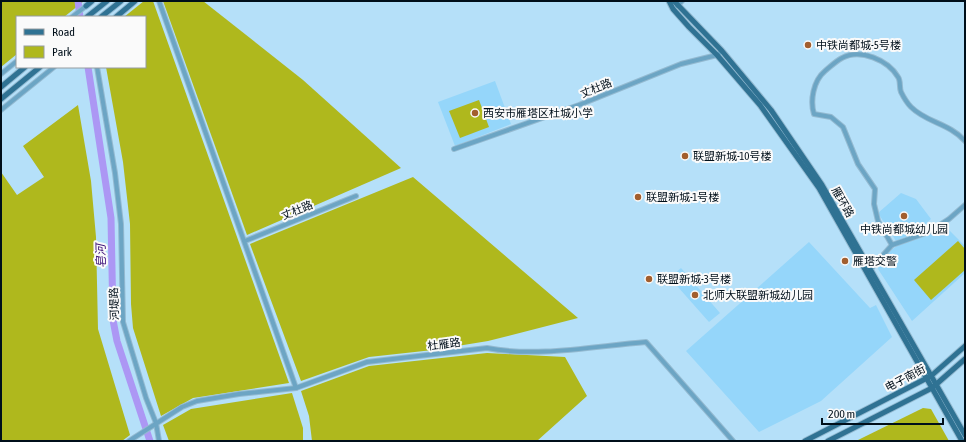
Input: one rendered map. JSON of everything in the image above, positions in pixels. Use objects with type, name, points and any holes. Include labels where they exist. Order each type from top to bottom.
[{"type":"main road","points":[[86,6],[92,1]]},
{"type":"main road","points":[[88,16],[107,1]]},
{"type":"main road","points":[[102,16],[121,1]]},
{"type":"main road","points":[[117,16],[135,1]]},
{"type":"main road","name":"雁环路","points":[[669,1],[675,5],[772,110],[822,185],[869,272],[934,386],[962,441]]},
{"type":"main road","points":[[1,87],[24,68]]},
{"type":"main road","points":[[1,99],[39,68]]},
{"type":"main road","name":"电子南街","points":[[805,441],[929,377],[965,346]]},
{"type":"main road","name":"电子南街","points":[[828,441],[934,386],[965,359]]},
{"type":"main road","name":"雁环路","points":[[934,386],[965,435]]},
{"type":"street","points":[[159,1],[296,388]]},
{"type":"street","points":[[675,5],[682,1]]},
{"type":"street","points":[[74,16],[86,6]]},
{"type":"street","name":"丈杜路","points":[[454,149],[579,105],[681,64],[720,53]]},
{"type":"street","points":[[892,245],[878,221],[874,204],[875,189],[858,164],[843,127],[831,116],[814,114],[812,95],[823,73],[842,58],[851,55],[860,54],[884,62],[899,78],[901,92],[910,106],[920,114],[949,127],[965,141]]},
{"type":"street","points":[[1,74],[16,62]]},
{"type":"street","points":[[1,110],[53,68]]},
{"type":"street","name":"河堤路","points":[[97,68],[115,173],[121,224],[125,332],[156,423],[159,441]]},
{"type":"street","name":"丈杜路","points":[[245,241],[356,196]]},
{"type":"street","points":[[869,272],[892,245],[929,232],[949,220],[965,205]]},
{"type":"street","name":"杜雁路","points":[[129,441],[182,407],[197,401],[296,388],[367,362],[487,348],[505,351],[536,351],[646,342],[732,441]]},
{"type":"shaded area","name":"西安市雁塔区杜城小学","points":[[495,81],[511,124],[455,146],[438,102]]},
{"type":"shaded area","name":"中铁尚都城幼儿园","points":[[901,193],[916,199],[931,219],[913,234],[896,241],[878,213]]},
{"type":"shaded area","points":[[944,225],[965,246],[965,273],[912,321],[878,269],[879,264],[890,251],[898,245],[930,235]]},
{"type":"shaded area","points":[[809,242],[870,308],[876,305],[892,337],[821,401],[759,432],[686,351]]},
{"type":"shaded area","name":"北师大联盟新城幼儿园","points":[[681,268],[720,313],[709,322],[670,278]]},
{"type":"green space","points":[[1,1],[84,1],[65,16],[16,16],[16,55],[1,67]]},
{"type":"green space","points":[[144,1],[153,1],[289,383],[193,398],[161,416],[133,328],[131,304],[130,224],[123,162],[106,68],[146,68],[146,16],[125,16]]},
{"type":"green space","points":[[163,1],[203,1],[303,80],[401,168],[247,235]]},
{"type":"green space","points":[[479,100],[489,127],[460,138],[449,111]]},
{"type":"green space","points":[[78,105],[91,181],[96,237],[98,329],[130,435],[122,441],[1,441],[1,172],[17,195],[44,177],[23,146]]},
{"type":"green space","points":[[413,177],[578,318],[488,341],[433,350],[369,357],[301,381],[250,244]]},
{"type":"green space","points":[[958,241],[965,249],[965,270],[931,300],[914,280]]},
{"type":"green space","points":[[487,353],[565,357],[587,396],[537,441],[312,441],[309,416],[301,391],[369,366]]},
{"type":"green space","points":[[292,393],[303,428],[303,441],[169,441],[163,425],[191,409]]},
{"type":"green space","points":[[923,408],[931,409],[949,441],[856,441]]},
{"type":"waterway","name":"皂河","points":[[78,1],[80,16]]},
{"type":"waterway","name":"皂河","points":[[88,68],[111,218],[113,320],[117,341],[150,441]]},
{"type":"place","name":"中铁尚都城-5号楼","points":[[808,45]]},
{"type":"place","name":"西安市雁塔区杜城小学","points":[[475,113]]},
{"type":"place","name":"联盟新城-10号楼","points":[[685,156]]},
{"type":"place","name":"联盟新城-1号楼","points":[[638,197]]},
{"type":"place","name":"中铁尚都城幼儿园","points":[[904,216]]},
{"type":"place","name":"雁塔交警","points":[[845,261]]},
{"type":"place","name":"联盟新城-3号楼","points":[[649,279]]},
{"type":"place","name":"北师大联盟新城幼儿园","points":[[695,295]]}]
